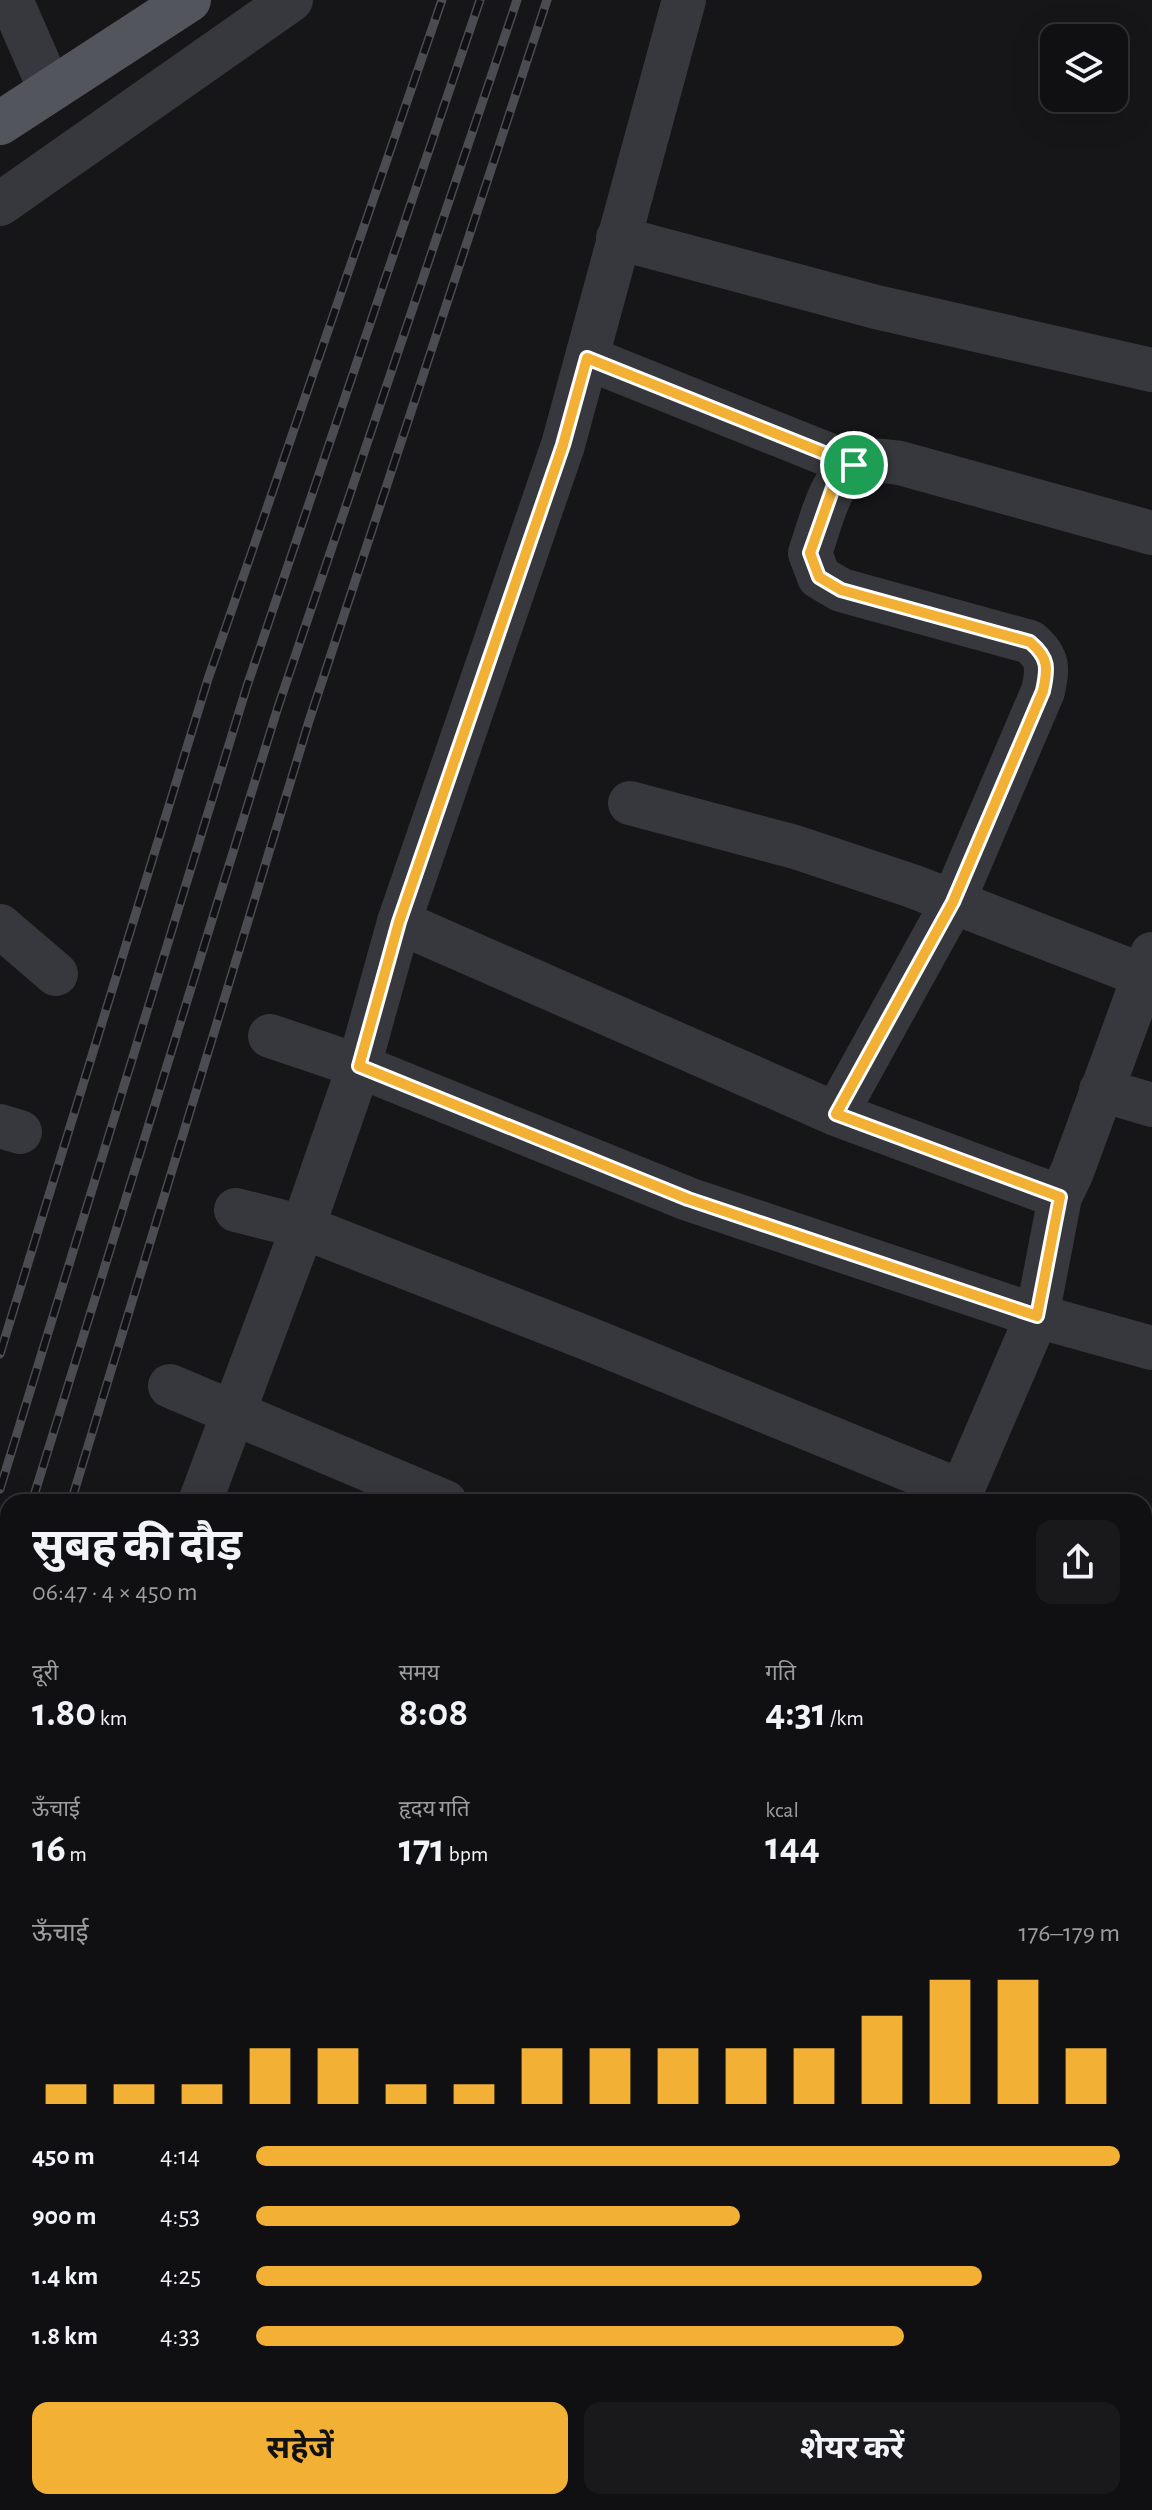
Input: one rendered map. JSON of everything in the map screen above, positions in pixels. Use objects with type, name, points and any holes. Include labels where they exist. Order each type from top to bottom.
[{"type":"main road","points":[[0,123],[189,0]]},
{"type":"street","points":[[11,0],[42,71]]},
{"type":"street","points":[[0,99],[153,0]]},
{"type":"street","points":[[0,204],[291,0]]},
{"type":"street","points":[[203,1494],[303,1227],[359,1066],[399,922],[559,459],[684,0]]},
{"type":"street","points":[[618,238],[876,307],[1150,363]]},
{"type":"street","points":[[587,358],[854,465]]},
{"type":"street","points":[[836,1114],[953,902],[1043,691],[1048,670],[1041,652],[1030,642],[841,590],[819,577],[810,553],[835,482],[854,465],[875,460],[900,463],[1152,533]]},
{"type":"street","points":[[630,803],[795,847],[1149,970],[1060,1197],[1037,1316],[960,1494]]},
{"type":"street","points":[[399,922],[836,1114],[1060,1197]]},
{"type":"street","points":[[0,926],[56,974]]},
{"type":"street","points":[[270,1036],[359,1066],[688,1199],[1037,1316],[1152,1348]]},
{"type":"street","points":[[1101,1090],[1152,1105]]},
{"type":"street","points":[[236,1210],[303,1227],[589,1339],[954,1494]]},
{"type":"street","points":[[170,1386],[426,1494]]},
{"type":"railway","points":[[0,1354],[208,679],[442,0]]},
{"type":"railway","points":[[0,1489],[247,686],[480,0]]},
{"type":"railway","points":[[34,1494],[278,707],[517,0]]},
{"type":"railway","points":[[73,1494],[309,721],[547,0]]},
{"type":"route","points":[[587,358],[854,465],[835,482],[810,553],[819,577],[841,590],[1030,642],[1041,652],[1048,670],[1043,691],[953,902],[836,1114],[1060,1197],[1037,1316],[688,1199],[359,1066],[399,922],[515,591],[563,445],[587,358]]}]
